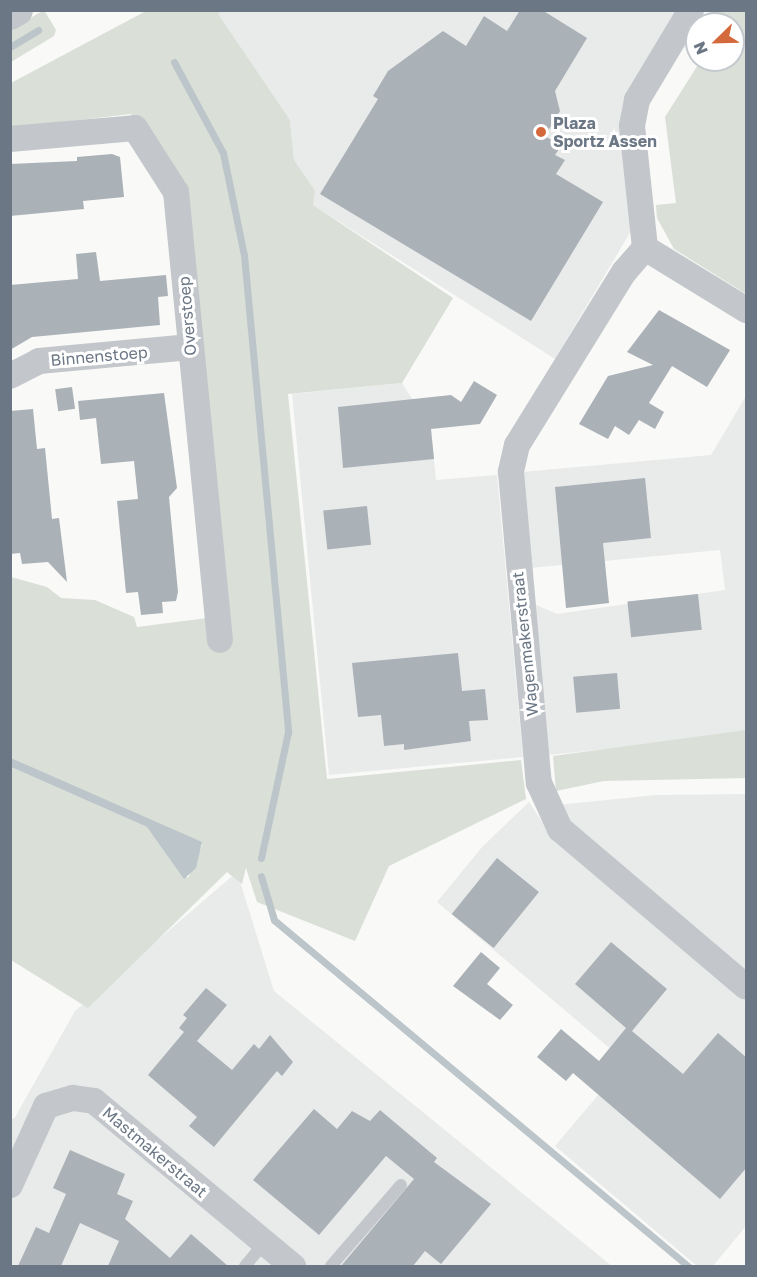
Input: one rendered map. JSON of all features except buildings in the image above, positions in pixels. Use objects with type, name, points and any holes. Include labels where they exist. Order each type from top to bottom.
[{"type":"street","points":[[10,14],[17,10]]},
{"type":"street","points":[[692,10],[637,100],[632,126],[645,248],[747,310]]},
{"type":"street","name":"Overstoep","points":[[10,139],[135,128],[176,192],[220,640]]},
{"type":"street","name":"Wagenmakerstraat","points":[[645,248],[624,272],[517,445],[511,472],[539,783],[560,830],[747,987]]},
{"type":"street","name":"Binnenstoep","points":[[10,376],[39,361],[190,347]]},
{"type":"street","name":"Mastmakerstraat","points":[[10,1185],[46,1106],[73,1098],[94,1101],[293,1266]]},
{"type":"lane","points":[[331,1266],[401,1185]]},
{"type":"lane","points":[[245,1266],[264,1243]]},
{"type":"shaded area","points":[[44,10],[56,30],[54,36],[11,62],[10,30]]},
{"type":"shaded area","points":[[222,10],[676,11],[621,112],[631,231],[555,359],[313,205],[294,160],[290,120],[217,14]]},
{"type":"shaded area","points":[[714,10],[746,11],[746,294],[674,249],[657,218],[656,205],[676,203],[665,117],[693,72],[745,72],[745,12],[712,12]]},
{"type":"shaded area","points":[[146,11],[222,11],[218,14],[290,120],[294,160],[315,191],[313,205],[453,298],[402,383],[288,394],[327,779],[521,760],[526,799],[389,866],[355,941],[257,902],[246,868],[242,884],[227,872],[88,1008],[11,960],[11,767],[147,827],[188,878],[202,845],[11,758],[11,577],[47,587],[61,598],[95,600],[134,617],[137,627],[223,616],[187,200],[131,114],[11,128],[11,83]]},
{"type":"shaded area","points":[[402,383],[431,429],[436,480],[497,475],[523,757],[329,775],[292,394]]},
{"type":"shaded area","points":[[746,396],[746,735],[548,755],[534,604],[557,614],[725,590],[720,550],[530,568],[522,472],[711,455]]},
{"type":"shaded area","points":[[746,730],[746,778],[604,781],[556,791],[553,756]]},
{"type":"shaded area","points":[[11,758],[202,842],[196,868],[184,879],[147,827],[11,767]]},
{"type":"shaded area","points":[[746,794],[746,970],[569,820],[557,805],[656,795]]},
{"type":"shaded area","points":[[529,802],[554,840],[746,1002],[746,1226],[713,1266],[697,1266],[555,1146],[626,1062],[437,902],[482,847]]},
{"type":"shaded area","points":[[237,872],[274,991],[612,1266],[11,1266],[10,1117],[14,1119],[75,1011]]},
{"type":"waterway","points":[[10,47],[38,30]]},
{"type":"waterway","points":[[174,62],[223,153],[244,255],[288,732],[261,858]]},
{"type":"waterway","points":[[261,876],[274,920],[688,1266]]},
{"type":"place","name":"Plaza Sportz Assen","points":[[541,132]]}]
